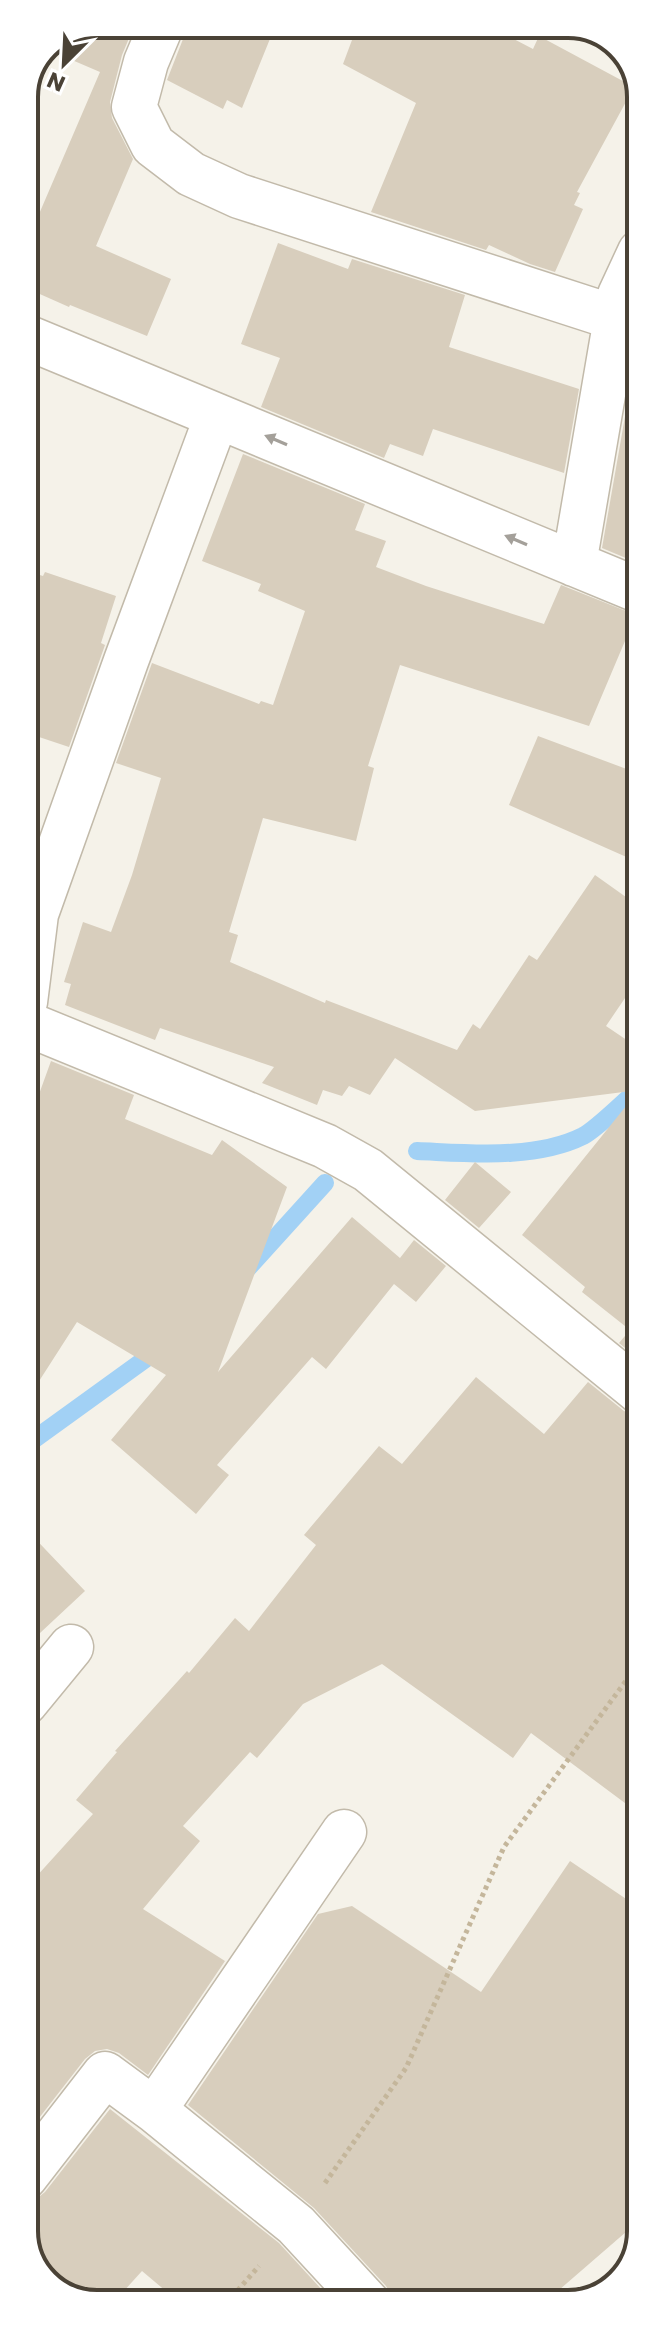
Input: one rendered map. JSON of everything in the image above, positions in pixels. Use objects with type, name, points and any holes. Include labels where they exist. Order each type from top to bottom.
[{"type":"street","points":[[156,38],[134,107],[153,145],[191,174],[239,196],[616,318]]},
{"type":"street","points":[[574,564],[620,295],[627,280]]},
{"type":"street","points":[[38,342],[627,586]]},
{"type":"street","points":[[38,908],[217,416]]},
{"type":"street","points":[[38,1028],[325,1146],[368,1170],[627,1381]]},
{"type":"street","points":[[38,1687],[71,1647]]},
{"type":"street","points":[[154,2110],[344,1832]]},
{"type":"street","points":[[38,2160],[105,2074],[296,2225],[356,2290]]},
{"type":"path","points":[[238,2290],[296,2225],[406,2068],[504,1847],[627,1679]]},
{"type":"building","points":[[129,38],[110,102],[112,118],[133,159],[96,246],[171,279],[147,336],[38,293],[38,216],[100,72],[57,54],[85,39]]},
{"type":"building","points":[[183,38],[270,38],[242,108],[227,100],[223,109],[167,80]]},
{"type":"building","points":[[353,38],[512,38],[533,49],[538,38],[543,38],[625,82],[627,100],[577,192],[580,193],[574,205],[583,209],[555,272],[489,245],[486,250],[371,212],[416,103],[343,64]]},
{"type":"building","points":[[278,243],[348,269],[352,259],[465,295],[449,347],[579,389],[564,473],[433,429],[423,456],[390,444],[384,458],[261,407],[280,358],[241,344]]},
{"type":"building","points":[[627,405],[627,559],[602,548]]},
{"type":"building","points":[[243,454],[365,504],[355,530],[386,541],[376,567],[544,624],[561,585],[627,611],[627,636],[589,726],[400,665],[368,766],[374,768],[356,841],[263,818],[229,932],[238,935],[230,962],[325,1003],[326,1000],[457,1050],[473,1024],[480,1029],[529,955],[537,960],[595,875],[627,898],[627,995],[606,1026],[627,1040],[627,1092],[475,1111],[395,1058],[370,1095],[349,1086],[342,1096],[323,1090],[317,1105],[262,1083],[274,1067],[160,1028],[155,1040],[65,1005],[71,984],[64,982],[83,922],[111,932],[161,778],[116,763],[152,663],[259,704],[261,701],[273,705],[305,611],[258,591],[261,584],[202,561]]},
{"type":"building","points":[[45,572],[116,596],[101,643],[105,645],[69,747],[38,737],[38,574],[43,576]]},
{"type":"building","points":[[538,736],[627,769],[627,857],[509,805]]},
{"type":"building","points":[[51,1061],[134,1095],[125,1119],[212,1155],[222,1140],[287,1187],[218,1372],[352,1217],[400,1258],[414,1240],[446,1266],[416,1302],[394,1284],[326,1369],[312,1357],[217,1465],[229,1475],[196,1514],[111,1440],[166,1375],[77,1322],[38,1383],[38,1097]]},
{"type":"building","points":[[627,1105],[627,1328],[582,1292],[585,1287],[522,1235]]},
{"type":"building","points":[[475,1162],[511,1192],[479,1228],[445,1200]]},
{"type":"building","points":[[627,1334],[627,1349],[619,1343]]},
{"type":"building","points":[[476,1377],[544,1434],[588,1382],[627,1412],[627,1805],[531,1733],[513,1758],[382,1664],[303,1704],[257,1758],[250,1752],[183,1826],[200,1841],[143,1909],[225,1961],[148,2075],[119,2053],[107,2049],[95,2051],[85,2059],[38,2119],[38,1875],[93,1814],[76,1800],[115,1751],[187,1671],[189,1673],[235,1618],[249,1631],[316,1545],[304,1535],[379,1446],[402,1464]]},
{"type":"building","points":[[38,1542],[85,1591],[38,1635]]},
{"type":"building","points":[[570,1861],[627,1900],[627,2231],[559,2290],[388,2290],[314,2208],[188,2105],[318,1914],[352,1906],[481,1992]]},
{"type":"building","points":[[110,2109],[279,2243],[322,2290],[165,2290],[142,2271],[125,2290],[93,2290],[74,2286],[53,2270],[42,2254],[38,2198]]},
{"type":"waterway","points":[[417,1151],[501,1153],[544,1149],[583,1136],[627,1100]]},
{"type":"waterway","points":[[248,1268],[325,1183]]},
{"type":"waterway","points":[[38,1437],[162,1347]]}]
